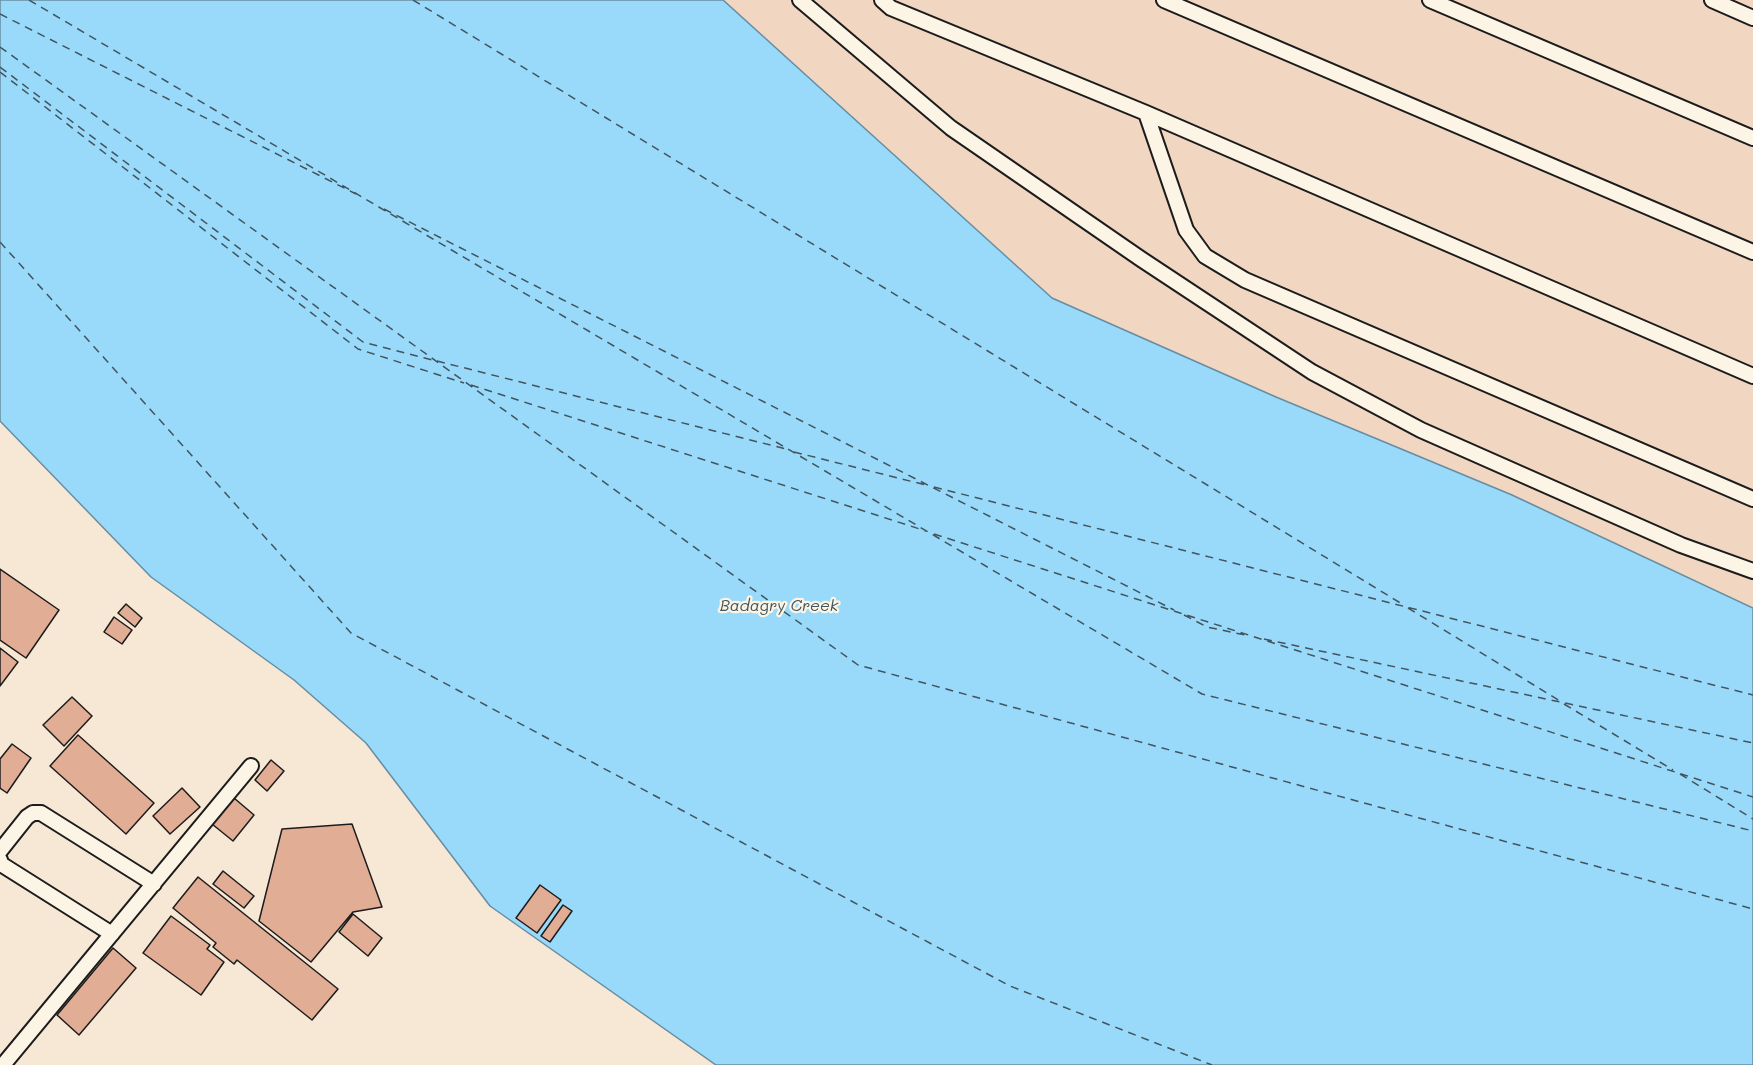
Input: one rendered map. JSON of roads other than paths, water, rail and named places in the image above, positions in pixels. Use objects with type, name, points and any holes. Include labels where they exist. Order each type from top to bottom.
[{"type":"lane","points":[[800,0],[951,128],[1141,259],[1312,372],[1422,430],[1681,545],[1753,571]]},
{"type":"lane","points":[[882,0],[891,8],[1146,113],[1753,376]]},
{"type":"lane","points":[[1164,0],[1753,252]]},
{"type":"lane","points":[[1430,0],[1753,138]]},
{"type":"lane","points":[[1712,0],[1753,18]]},
{"type":"lane","points":[[1146,113],[1186,230],[1205,256],[1245,280],[1753,499]]},
{"type":"lane","points":[[3,1065],[251,766]]},
{"type":"lane","points":[[0,851],[27,817],[33,813],[41,813],[154,884]]},
{"type":"lane","points":[[0,861],[112,934]]},
{"type":"water","name":"Badagry Creek","points":[[0,0],[723,0],[1052,298],[1276,397],[1512,495],[1753,608],[1753,1065],[716,1065],[490,906],[366,743],[294,680],[151,577],[0,421]]}]
